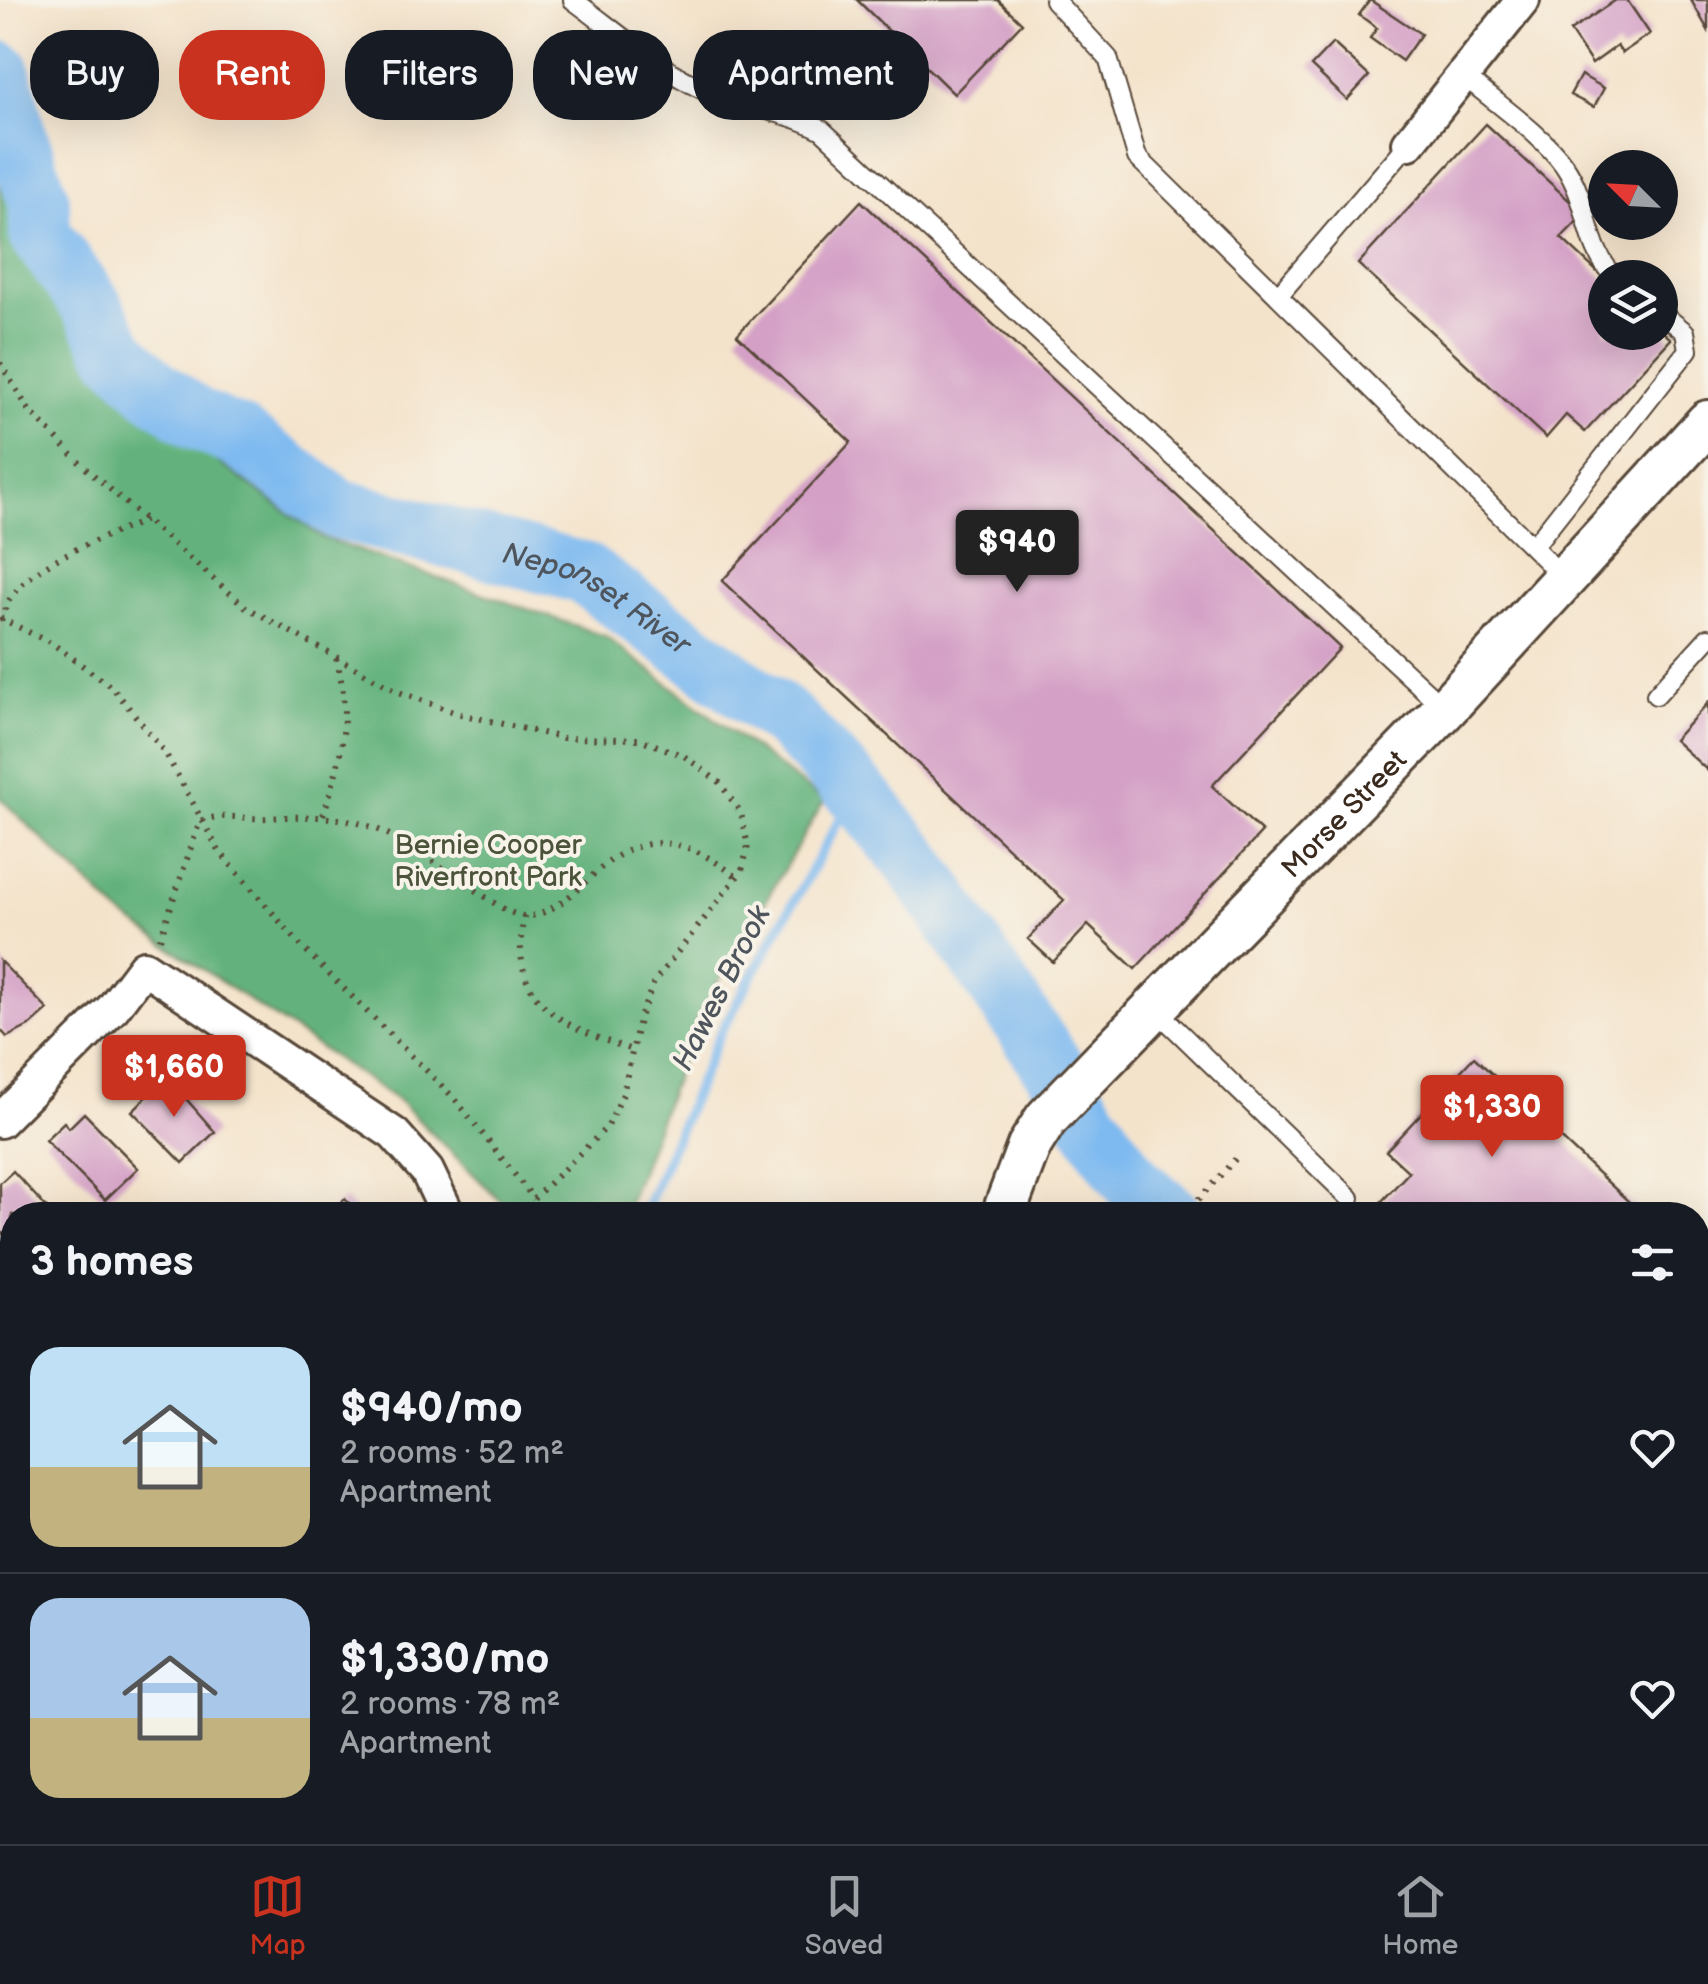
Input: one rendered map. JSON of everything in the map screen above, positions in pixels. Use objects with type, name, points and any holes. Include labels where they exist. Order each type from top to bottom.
[{"type":"street","points":[[1409,142],[1523,0]]},
{"type":"street","name":"Morse Street","points":[[1009,1202],[1029,1146],[1046,1119],[1445,709],[1708,422]]},
{"type":"street","points":[[0,1121],[113,1008],[144,966],[394,1134],[427,1172],[442,1202]]},
{"type":"lane","points":[[573,0],[671,74],[715,95],[792,113],[822,130],[1445,709]]},
{"type":"lane","points":[[1054,0],[1108,58],[1137,157],[1564,578]]},
{"type":"lane","points":[[1463,75],[1562,163],[1588,211],[1592,248],[1602,260]]},
{"type":"lane","points":[[1278,296],[1409,142]]},
{"type":"lane","points":[[1533,547],[1688,350],[1685,332],[1678,326]]},
{"type":"lane","points":[[1656,695],[1708,638]]},
{"type":"lane","points":[[1154,1008],[1350,1198]]},
{"type":"path","points":[[0,362],[29,410],[82,466],[246,607],[400,692],[456,712],[563,738],[639,738],[684,756],[719,782],[741,814],[748,846],[737,878],[654,982],[632,1050],[623,1094],[608,1126],[532,1202]]},
{"type":"path","points":[[147,520],[69,554],[30,578],[9,600],[1,619],[53,644],[114,688],[166,754],[219,851],[302,947],[455,1099],[534,1200]]},
{"type":"path","points":[[323,814],[344,739],[346,691],[336,658]]},
{"type":"path","points":[[200,821],[220,814],[255,819],[323,814],[360,821],[410,844],[504,908],[524,916],[545,912],[614,858],[653,841],[681,843],[705,853],[737,878]]},
{"type":"path","points":[[144,966],[168,925],[200,821]]},
{"type":"path","points":[[524,916],[521,946],[527,982],[542,1008],[574,1030],[632,1050]]},
{"type":"path","points":[[1197,1202],[1240,1154]]},
{"type":"green space","name":"Bernie Cooper Riverfront Park","points":[[0,165],[24,258],[108,382],[323,538],[605,636],[824,801],[696,1020],[629,1202],[502,1202],[400,1102],[119,913],[0,798]]},
{"type":"building","points":[[857,0],[998,0],[1022,23],[954,94],[929,70],[929,30],[888,30]]},
{"type":"building","points":[[1370,0],[1421,34],[1402,61],[1370,38],[1377,28],[1359,15]]},
{"type":"building","points":[[1616,0],[1627,0],[1650,34],[1622,53],[1617,46],[1592,64],[1570,31]]},
{"type":"building","points":[[1691,0],[1708,0],[1708,30]]},
{"type":"building","points":[[1333,43],[1369,76],[1347,100],[1311,66]]},
{"type":"building","points":[[1581,75],[1604,88],[1594,107],[1570,95]]},
{"type":"building","points":[[1486,124],[1584,214],[1561,238],[1588,263],[1588,350],[1661,350],[1585,432],[1566,415],[1546,438],[1358,264]]},
{"type":"building","points":[[861,201],[1340,648],[1212,786],[1262,832],[1135,969],[1088,925],[1053,962],[1028,939],[1064,900],[722,581],[851,442],[737,335]]},
{"type":"building","points":[[1708,703],[1708,771],[1674,740]]},
{"type":"building","points":[[0,961],[48,1010],[31,1025],[7,1037],[0,1029]]},
{"type":"building","points":[[1474,1057],[1629,1202],[1381,1202],[1409,1172],[1386,1151]]},
{"type":"building","points":[[167,1077],[215,1132],[183,1163],[132,1111]]},
{"type":"building","points":[[84,1113],[138,1168],[105,1200],[45,1140],[64,1122],[69,1128]]},
{"type":"building","points":[[13,1171],[41,1202],[0,1202],[0,1183]]},
{"type":"waterway","name":"Neponset River","points":[[0,72],[14,129],[39,201],[40,234],[92,306],[117,352],[151,386],[197,419],[238,437],[338,509],[583,573],[787,720],[856,791],[913,860],[1110,1151],[1135,1185],[1156,1202]]},
{"type":"waterway","name":"Hawes Brook","points":[[648,1202],[719,1035],[856,791]]}]
